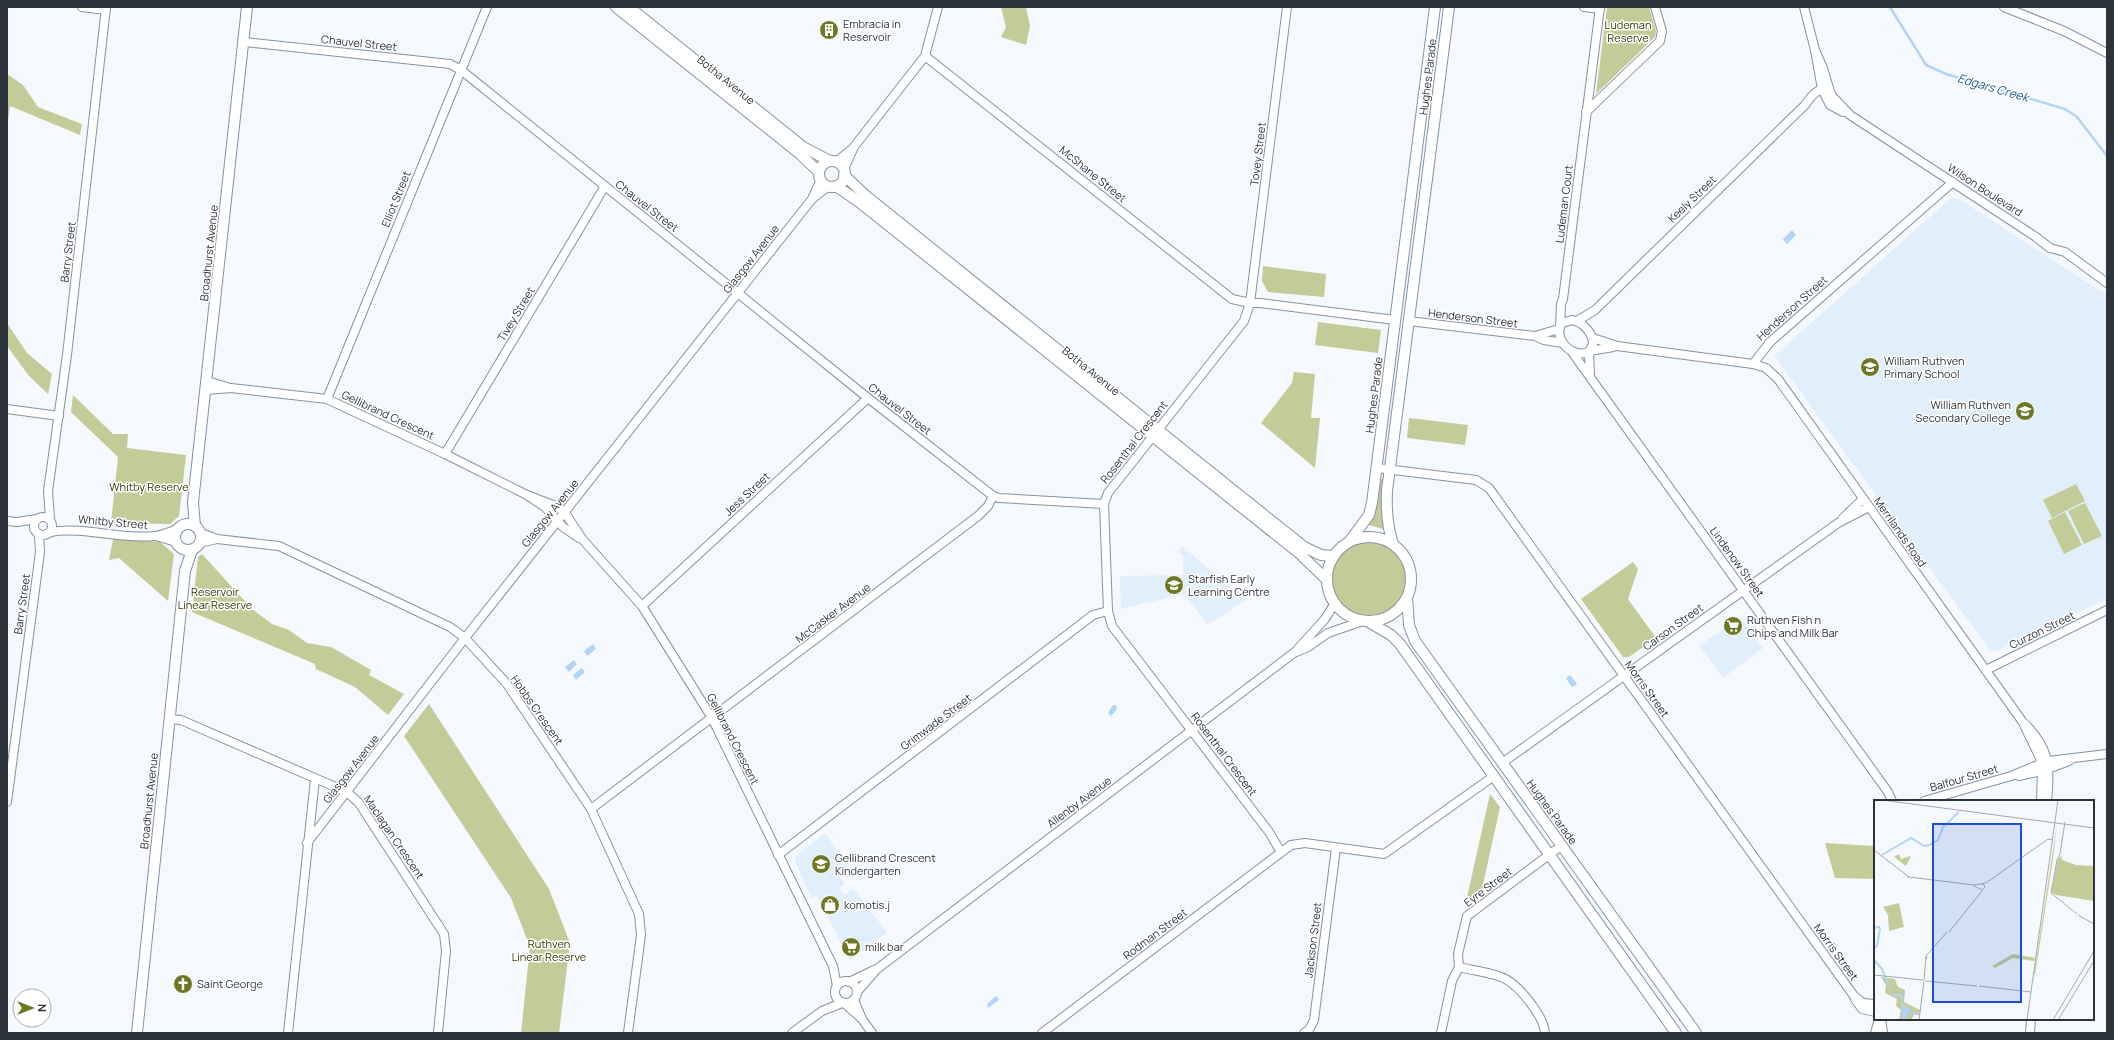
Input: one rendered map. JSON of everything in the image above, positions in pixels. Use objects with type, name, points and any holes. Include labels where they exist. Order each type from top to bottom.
[{"type":"street","points":[[82,7],[106,8]]},
{"type":"street","name":"Broadhurst Avenue","points":[[137,1033],[185,571],[191,540],[193,502],[247,7]]},
{"type":"street","name":"Elliot Street","points":[[327,399],[487,7]]},
{"type":"street","name":"Botha Avenue","points":[[616,7],[803,147],[833,162]]},
{"type":"street","name":"Botha Avenue","points":[[629,7],[746,105],[799,153],[820,176]]},
{"type":"street","points":[[853,148],[842,182],[833,186],[820,176],[823,165],[833,162],[853,148],[925,56],[938,7]]},
{"type":"street","name":"Tovey Street","points":[[1250,304],[1287,7]]},
{"type":"street","name":"Hughes Parade","points":[[1349,542],[1369,514],[1377,468],[1435,7]]},
{"type":"street","name":"Hughes Parade","points":[[1393,544],[1386,515],[1390,469],[1449,7]]},
{"type":"street","points":[[1584,7],[1600,8]]},
{"type":"street","points":[[1586,112],[1660,41],[1662,32],[1655,7]]},
{"type":"street","name":"Wilson Boulevard","points":[[1804,7],[1815,50],[1823,68],[1824,90],[1850,115],[2036,237],[2050,248],[2065,252],[2107,283]]},
{"type":"street","points":[[2004,7],[2064,31],[2107,53]]},
{"type":"street","name":"Barry Street","points":[[43,532],[34,524],[40,518],[48,499],[106,8]]},
{"type":"street","name":"Ludeman Court","points":[[1575,321],[1566,312],[1564,299],[1600,8]]},
{"type":"street","name":"Chauvel Street","points":[[244,42],[450,64],[461,70],[868,398],[993,496]]},
{"type":"street","name":"McShane Street","points":[[925,56],[1232,299],[1250,304]]},
{"type":"street","name":"Keely Street","points":[[1575,321],[1595,310],[1805,105],[1815,92],[1824,90]]},
{"type":"street","points":[[833,162],[844,172]]},
{"type":"street","name":"Botha Avenue","points":[[844,172],[866,196],[948,267]]},
{"type":"street","name":"Glasgow Avenue","points":[[307,843],[465,638],[812,199],[820,176]]},
{"type":"street","name":"Henderson Street","points":[[1753,364],[1770,342],[1953,182]]},
{"type":"street","name":"Tivey Street","points":[[445,454],[605,186]]},
{"type":"street","name":"Botha Avenue","points":[[833,186],[858,201],[948,267],[1244,504],[1304,547],[1321,555],[1334,556]]},
{"type":"street","name":"Glasgow Avenue","points":[[812,199],[833,186]]},
{"type":"street","points":[[1405,244],[1419,245]]},
{"type":"street","name":"Ludeman Court","points":[[1560,327],[1561,304],[1564,299]]},
{"type":"street","points":[[1250,304],[1260,303],[1395,320]]},
{"type":"street","name":"Rosenthal Crescent","points":[[1250,304],[1244,321],[1108,493],[1104,504],[1108,611],[1112,626],[1284,850]]},
{"type":"street","name":"Keely Street","points":[[1591,334],[1590,320],[1595,310]]},
{"type":"street","name":"Henderson Street","points":[[1409,321],[1535,336],[1544,340],[1563,343]]},
{"type":"street","points":[[1617,346],[1581,354],[1572,352],[1563,343],[1560,327],[1566,321],[1575,321],[1591,334],[1617,346],[1753,364]]},
{"type":"street","name":"Henderson Street","points":[[1535,336],[1560,327]]},
{"type":"street","points":[[1590,376],[1589,351],[1591,334]]},
{"type":"street","name":"Lindenow Street","points":[[1572,352],[1744,590],[1888,792],[1892,800]]},
{"type":"street","name":"Merrilands Road","points":[[1753,364],[1766,368],[1778,379],[2022,721],[2039,739],[2045,766],[2047,800]]},
{"type":"street","name":"Gellibrand Crescent","points":[[206,385],[327,399],[445,454],[527,495],[558,507],[565,513],[583,540],[642,606],[712,718],[833,966],[837,986]]},
{"type":"street","name":"Jess Street","points":[[642,606],[868,398]]},
{"type":"street","points":[[7,409],[59,416]]},
{"type":"street","name":"Morris Street","points":[[1377,468],[1476,480],[1484,484],[1492,492],[1862,1008],[1874,1012]]},
{"type":"street","name":"Gellibrand Crescent","points":[[527,495],[545,507],[558,521],[583,540]]},
{"type":"street","points":[[993,496],[999,498],[1104,504]]},
{"type":"street","name":"McCasker Avenue","points":[[591,809],[978,516],[988,506],[993,496]]},
{"type":"street","name":"Barry Street","points":[[43,532],[53,527],[48,499]]},
{"type":"street","name":"Carson Street","points":[[1838,523],[1863,499]]},
{"type":"street","name":"Broadhurst Avenue","points":[[191,540],[175,535],[181,527],[193,502]]},
{"type":"street","name":"Botha Avenue","points":[[1244,504],[1327,580]]},
{"type":"street","name":"Carson Street","points":[[1502,763],[1838,523],[1868,507]]},
{"type":"street","points":[[17,522],[40,518]]},
{"type":"street","name":"Whitby Street","points":[[40,518],[51,521],[68,529]]},
{"type":"street","points":[[7,520],[17,522],[43,532]]},
{"type":"street","points":[[181,527],[191,540]]},
{"type":"street","name":"Whitby Street","points":[[155,536],[181,527]]},
{"type":"street","name":"Whitby Street","points":[[43,532],[68,529],[191,540]]},
{"type":"street","name":"Barry Street","points":[[7,802],[43,532]]},
{"type":"street","points":[[1365,621],[1379,620],[1390,616],[1400,608],[1407,598],[1412,579],[1410,569],[1404,555],[1393,544],[1383,539],[1371,537],[1360,538],[1349,542],[1334,556],[1329,567],[1327,580],[1330,595],[1342,611],[1391,635],[1400,644],[1676,1033]]},
{"type":"street","name":"Hobbs Crescent","points":[[191,540],[217,539],[279,546],[450,627],[465,638],[507,684],[591,809],[639,914],[641,935],[628,1033]]},
{"type":"street","name":"Hughes Parade","points":[[1407,598],[1409,624],[1414,641],[1695,1033]]},
{"type":"street","name":"Allenby Avenue","points":[[857,992],[877,969],[1295,652],[1322,623],[1330,613],[1335,603]]},
{"type":"street","name":"Curzon Street","points":[[1986,670],[2107,610]]},
{"type":"street","name":"Grimwade Street","points":[[778,855],[1093,615],[1108,611]]},
{"type":"street","name":"Allenby Avenue","points":[[1295,652],[1308,647],[1328,633],[1365,621]]},
{"type":"street","points":[[1322,623],[1328,633]]},
{"type":"street","name":"Maclagan Crescent","points":[[170,719],[181,720],[347,792],[359,803],[444,934],[446,951],[438,1033]]},
{"type":"street","name":"Balfour Street","points":[[1927,800],[2045,766],[2107,754]]},
{"type":"street","points":[[1284,850],[1291,845],[1300,843],[1384,854],[1494,776],[1502,763]]},
{"type":"street","name":"Merrilands Road","points":[[2041,800],[2045,766]]},
{"type":"street","name":"Glasgow Avenue","points":[[288,1033],[315,779]]},
{"type":"street","name":"Eyre Street","points":[[1442,1033],[1452,981],[1459,967],[1458,954],[1468,916],[1549,854],[1562,846]]},
{"type":"street","name":"Jackson Street","points":[[1308,1032],[1314,1020],[1336,848]]},
{"type":"street","name":"Rodman Street","points":[[1042,1033],[1284,850]]},
{"type":"street","name":"Gellibrand Crescent","points":[[833,966],[848,982]]},
{"type":"street","points":[[1459,967],[1504,977],[1516,985],[1538,1015],[1545,1033]]},
{"type":"street","name":"Allenby Avenue","points":[[848,982],[877,969]]},
{"type":"street","points":[[792,1033],[822,1011],[843,1003],[849,1003],[854,1000],[857,992],[854,985],[848,982],[837,986],[835,994],[822,1011]]},
{"type":"street","points":[[835,994],[862,1019]]},
{"type":"street","name":"Morris Street","points":[[1854,996],[1863,1003],[1874,1004]]},
{"type":"street","points":[[854,1000],[862,1019],[872,1033]]},
{"type":"street","points":[[1875,1033],[1880,1020]]},
{"type":"street","points":[[1880,1020],[1883,1033]]},
{"type":"street","points":[[2030,1033],[2031,1020]]},
{"type":"shaded area","name":"William Ruthven Secondary College","points":[[1950,199],[1959,199],[2107,295],[2107,599],[1995,652],[1990,650],[1774,356]]},
{"type":"shaded area","name":"Starfish Early Learning Centre","points":[[1182,546],[1245,600],[1208,625],[1184,594],[1121,609],[1120,576],[1183,575],[1183,555],[1178,552]]},
{"type":"shaded area","points":[[1740,617],[1763,648],[1723,678],[1699,646]]},
{"type":"shaded area","points":[[825,833],[850,870],[840,877],[845,884],[839,888],[844,895],[853,889],[887,932],[850,960],[817,896],[811,898],[795,861],[796,856]]},
{"type":"green space","points":[[1001,7],[1026,7],[1030,26],[1026,45],[1001,37],[1006,27]]},
{"type":"green space","name":"Ludeman Reserve","points":[[1607,7],[1649,7],[1656,31],[1655,37],[1596,94]]},
{"type":"green space","points":[[7,74],[23,85],[38,107],[82,124],[80,135],[10,106],[7,128]]},
{"type":"green space","points":[[1263,266],[1326,274],[1324,297],[1268,292],[1262,281]]},
{"type":"green space","points":[[1318,322],[1381,330],[1378,353],[1315,345]]},
{"type":"green space","points":[[7,323],[27,353],[52,374],[48,394],[29,376],[7,346]]},
{"type":"green space","points":[[1294,372],[1315,374],[1311,418],[1320,418],[1315,468],[1261,423],[1292,383]]},
{"type":"green space","name":"Whitby Reserve","points":[[73,395],[113,434],[128,434],[127,448],[186,455],[179,516],[170,524],[111,523],[118,457],[71,412]]},
{"type":"green space","points":[[1409,418],[1468,425],[1465,445],[1407,438]]},
{"type":"green space","points":[[1385,475],[1383,529],[1369,525],[1380,484]]},
{"type":"green space","points":[[2076,484],[2085,501],[2052,518],[2043,500]]},
{"type":"green space","points":[[2085,503],[2102,536],[2084,544],[2068,511]]},
{"type":"green space","points":[[2065,512],[2082,545],[2064,554],[2048,521]]},
{"type":"green space","name":"Reservoir Linear Reserve","points":[[113,539],[160,542],[174,554],[168,601],[119,558],[109,560]]},
{"type":"green space","points":[[1370,540],[1385,543],[1392,547],[1402,557],[1406,564],[1409,579],[1406,594],[1402,601],[1392,611],[1385,615],[1370,618],[1355,615],[1348,611],[1338,601],[1334,594],[1331,579],[1334,564],[1338,557],[1348,547],[1355,543]]},
{"type":"green space","name":"Reservoir Linear Reserve","points":[[202,554],[252,609],[272,624],[289,630],[307,643],[331,647],[371,670],[369,675],[404,694],[388,715],[355,687],[316,669],[315,664],[192,612],[198,557]]},
{"type":"green space","points":[[1633,562],[1638,569],[1628,599],[1656,638],[1629,657],[1623,657],[1581,599]]},
{"type":"green space","name":"Ruthven Linear Reserve","points":[[429,704],[549,889],[570,943],[559,1033],[521,1033],[530,947],[511,898],[404,736]]},
{"type":"green space","points":[[1490,794],[1500,807],[1482,889],[1466,902]]},
{"type":"green space","points":[[1825,843],[1874,846],[1874,879],[1835,878]]},
{"type":"water","points":[[1792,230],[1796,235],[1787,244],[1783,239]]},
{"type":"water","points":[[593,644],[596,649],[587,656],[584,651]]},
{"type":"water","points":[[574,660],[577,664],[569,672],[565,667]]},
{"type":"water","points":[[582,668],[585,672],[576,680],[573,675]]},
{"type":"water","points":[[1570,675],[1577,684],[1572,687],[1566,678]]},
{"type":"water","points":[[1113,705],[1116,705],[1117,709],[1111,716],[1108,713]]},
{"type":"water","points":[[996,996],[999,1000],[988,1008],[987,1004]]},
{"type":"waterway","name":"Edgars Creek","points":[[1890,7],[1926,65],[1946,74],[2065,109],[2077,117],[2107,156]]},
{"type":"place","name":"Embracia in Reservoir","points":[[829,30]]},
{"type":"place","name":"William Ruthven Primary School","points":[[1870,367]]},
{"type":"place","name":"William Ruthven Secondary College","points":[[2025,411]]},
{"type":"place","name":"Starfish Early Learning Centre","points":[[1174,585]]},
{"type":"place","name":"Ruthven Fish n Chips and Milk Bar","points":[[1733,626]]},
{"type":"place","name":"Gellibrand Crescent Kindergarten","points":[[821,864]]},
{"type":"place","name":"komotis.j","points":[[830,905]]},
{"type":"place","name":"milk bar","points":[[851,947]]},
{"type":"place","name":"Saint George","points":[[183,984]]}]
